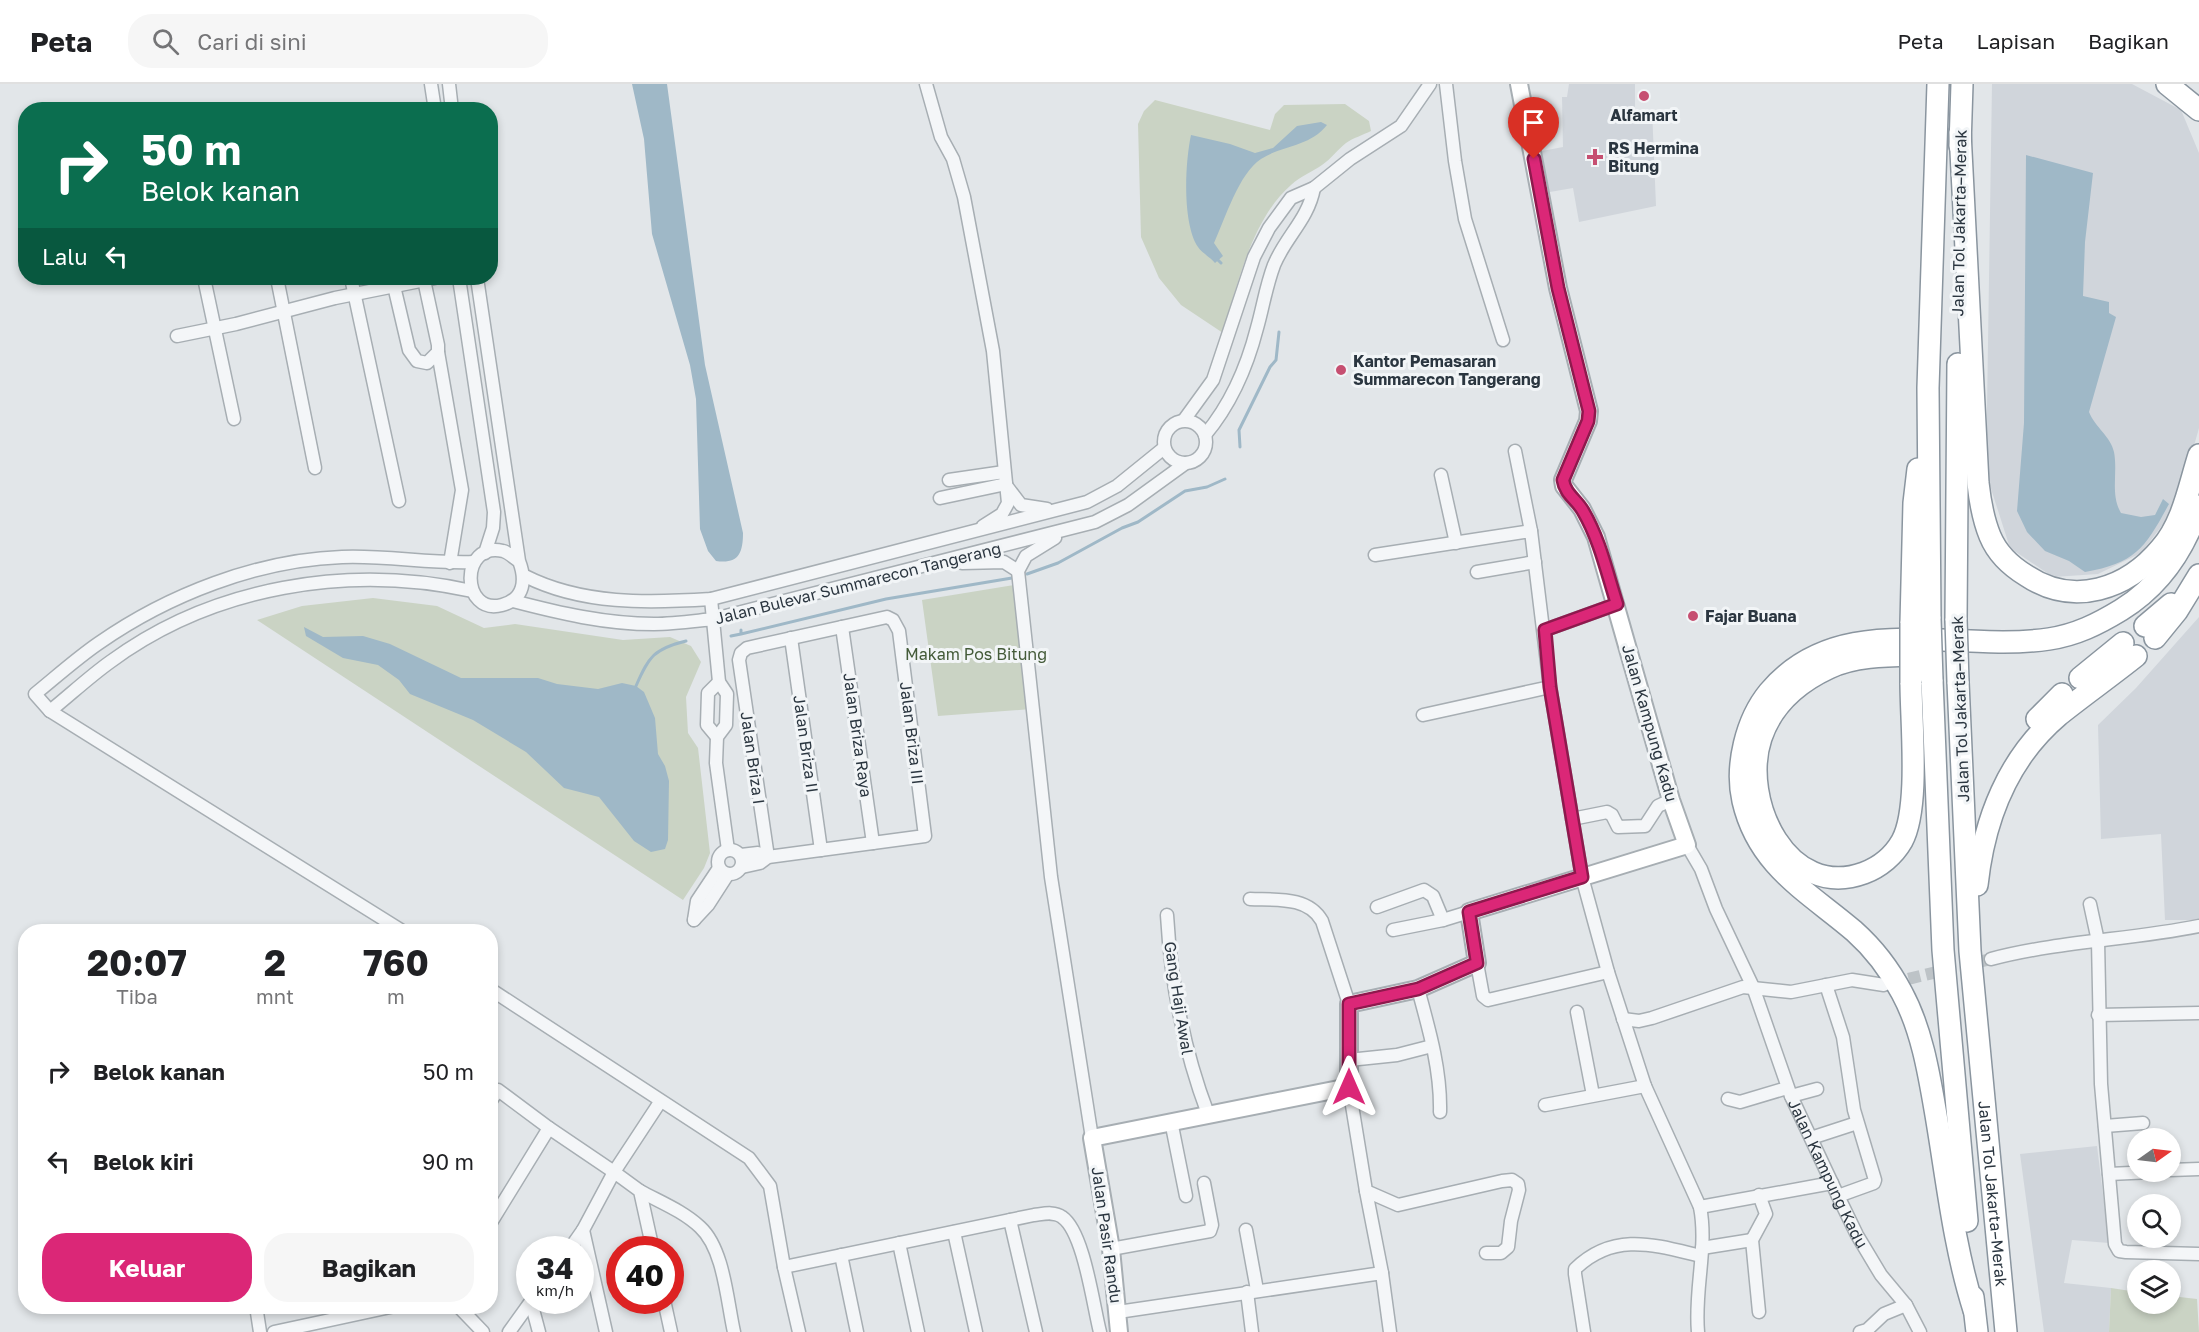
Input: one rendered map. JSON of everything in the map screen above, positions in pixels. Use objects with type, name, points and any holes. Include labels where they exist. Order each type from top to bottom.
[{"type":"highway","points":[[2167,84],[2199,110]]},
{"type":"highway","name":"Jalan Tol Jakarta–Merak","points":[[1938,85],[1921,621],[1932,680],[1943,950],[1977,1332]]},
{"type":"highway","name":"Jalan Tol Jakarta–Merak","points":[[1962,85],[1956,620],[1958,682],[1970,951],[2006,1332]]},
{"type":"highway","points":[[1960,132],[1978,483],[1982,512],[1990,538],[2004,557],[2033,581],[2059,591],[2081,593],[2113,586],[2132,576],[2150,561],[2172,533],[2199,455]]},
{"type":"highway","points":[[1921,621],[1911,683],[1912,799],[1902,842],[1886,861],[1871,871],[1854,877],[1833,878],[1817,874],[1798,864],[1777,843],[1766,824],[1757,783],[1756,761],[1761,737],[1778,706],[1801,683],[1831,667],[1852,661],[1892,656],[2051,650],[2090,640],[2141,610],[2196,533],[2199,506]]},
{"type":"highway","points":[[1974,1310],[1964,1277],[1929,1075],[1919,1036],[1902,994],[1883,962],[1857,933],[1784,875],[1763,851],[1742,800],[1741,761],[1747,739],[1756,714],[1768,693],[1799,664],[1835,646],[1881,639],[2011,642],[2049,639],[2088,630],[2146,591],[2196,533]]},
{"type":"highway","points":[[2150,632],[2178,611],[2198,577]]},
{"type":"highway","points":[[2010,772],[2042,732],[2129,649],[2080,678]]},
{"type":"highway","points":[[1970,951],[1980,863],[1988,824],[2022,742],[2034,722],[2062,694]]},
{"type":"street","points":[[431,84],[434,102]]},
{"type":"street","points":[[449,84],[451,102]]},
{"type":"street","points":[[926,84],[941,137],[952,159],[964,197],[993,351],[1008,503],[1002,514],[970,533]]},
{"type":"street","name":"Jalan Bulevar Summarecon Tangerang","points":[[525,576],[545,586],[616,600],[657,602],[711,599],[1063,509],[1087,502],[1117,486],[1164,448],[1166,432],[1173,424],[1184,420],[1213,380],[1254,256],[1269,228],[1292,198],[1314,188],[1350,159],[1401,126],[1430,84]]},
{"type":"street","points":[[1446,84],[1455,161],[1465,219],[1503,340]]},
{"type":"street","name":"Jalan Kampung Kadu","points":[[1519,84],[1558,288],[1589,411],[1588,421],[1565,476],[1566,490],[1582,509],[1596,537],[1617,604],[1671,800],[1687,845],[1701,869],[1716,909],[1753,987],[1789,1092],[1857,1235],[1881,1275],[1906,1305],[1920,1332]]},
{"type":"street","name":"Jalan Bulevar Summarecon Tangerang","points":[[50,711],[111,661],[149,638],[196,615],[241,598],[287,586],[341,579],[393,579],[472,591],[486,604],[499,606],[513,601],[566,615],[615,622],[655,624],[714,620],[1095,522],[1128,505],[1186,463],[1196,460],[1204,452],[1205,435],[1234,392],[1249,359],[1274,265],[1287,239],[1310,209],[1314,188]]},
{"type":"street","points":[[206,285],[234,419]]},
{"type":"street","points":[[279,285],[315,468]]},
{"type":"street","points":[[352,285],[399,501]]},
{"type":"street","points":[[177,336],[399,285]]},
{"type":"street","points":[[431,285],[438,352],[462,490],[450,563]]},
{"type":"street","points":[[460,285],[494,512],[493,528],[485,553]]},
{"type":"street","points":[[478,285],[519,561],[525,576],[522,590],[513,601]]},
{"type":"street","points":[[394,286],[413,358],[427,363],[438,352]]},
{"type":"street","points":[[478,401],[495,399]]},
{"type":"street","points":[[1184,420],[1195,423],[1205,435]]},
{"type":"street","points":[[1164,448],[1170,458],[1186,463]]},
{"type":"street","points":[[1515,451],[1531,531],[1545,630],[1550,687],[1582,877],[1608,972],[1645,1086],[1700,1207],[1704,1226],[1698,1332]]},
{"type":"street","points":[[1441,475],[1456,543]]},
{"type":"street","points":[[949,480],[1005,478]]},
{"type":"street","points":[[940,498],[1005,478]]},
{"type":"street","points":[[1005,478],[1016,501],[1021,505],[1028,508],[1063,509]]},
{"type":"street","points":[[1066,531],[1026,556],[1018,572],[1052,877],[1092,1137],[1349,1087]]},
{"type":"street","points":[[1375,555],[1531,531]]},
{"type":"street","points":[[472,591],[469,576],[474,562],[485,553],[503,551],[519,561]]},
{"type":"street","points":[[391,924],[50,711],[35,694],[98,643],[138,619],[187,594],[234,577],[283,564],[340,557],[395,557],[450,563],[474,562]]},
{"type":"street","points":[[939,563],[1004,562],[1018,572]]},
{"type":"street","points":[[1477,572],[1535,562]]},
{"type":"street","points":[[711,599],[719,682],[727,694],[726,725],[717,737],[716,762],[728,850],[741,861]]},
{"type":"street","points":[[1545,630],[1617,604]]},
{"type":"street","name":"Jalan Briza III","points":[[843,627],[887,617],[893,620],[899,631],[925,836],[873,843]]},
{"type":"street","points":[[791,638],[843,627]]},
{"type":"street","name":"Jalan Briza Raya","points":[[843,627],[873,843]]},
{"type":"street","name":"Jalan Briza I","points":[[768,857],[739,660],[741,653],[747,648],[791,638]]},
{"type":"street","name":"Jalan Briza II","points":[[791,638],[821,850]]},
{"type":"street","points":[[717,737],[707,725],[708,693],[719,682]]},
{"type":"street","points":[[1423,715],[1550,687]]},
{"type":"street","points":[[1572,819],[1607,812],[1618,827],[1645,826],[1658,806],[1671,800]]},
{"type":"street","points":[[728,850],[719,856],[724,871],[738,872],[741,861],[758,853],[768,857],[873,843]]},
{"type":"street","points":[[1393,930],[1443,920],[1687,845]]},
{"type":"street","points":[[1377,907],[1424,890],[1433,896],[1443,920]]},
{"type":"street","points":[[1250,899],[1292,902],[1316,910],[1322,921],[1349,1004],[1349,1087],[1382,1273],[1390,1332]]},
{"type":"street","points":[[2090,904],[2098,941],[2098,1015],[2115,1244],[2119,1251],[2199,1254]]},
{"type":"street","points":[[1469,912],[1483,996],[1488,1000],[1608,972]]},
{"type":"street","name":"Gang Haji Awal","points":[[1167,915],[1169,955],[1182,1036],[1208,1114]]},
{"type":"street","points":[[1991,959],[2023,951],[2199,926]]},
{"type":"street","points":[[1349,1004],[1418,989],[1477,963]]},
{"type":"street","points":[[1623,1018],[1645,1020],[1743,987],[1791,992],[1852,980],[1884,985]]},
{"type":"street","points":[[1826,985],[1843,1037],[1857,1123],[1874,1183],[1838,1196]]},
{"type":"street","points":[[1418,989],[1441,1094],[1440,1112]]},
{"type":"street","points":[[498,994],[749,1158],[760,1170],[770,1186],[784,1268],[799,1332]]},
{"type":"street","points":[[1577,1012],[1593,1095]]},
{"type":"street","points":[[2098,1015],[2199,1013]]},
{"type":"street","points":[[1349,1060],[1397,1055],[1432,1046]]},
{"type":"street","points":[[1545,1105],[1645,1086]]},
{"type":"street","points":[[1728,1099],[1740,1102],[1789,1092],[1818,1089]]},
{"type":"street","points":[[498,1090],[640,1191],[687,1217],[709,1237],[717,1253],[734,1332]]},
{"type":"street","points":[[580,1236],[614,1172],[660,1102]]},
{"type":"street","points":[[1171,1121],[1186,1196]]},
{"type":"street","points":[[1811,1138],[1857,1123]]},
{"type":"street","points":[[2105,1126],[2143,1123]]},
{"type":"street","points":[[498,1211],[549,1128]]},
{"type":"street","name":"Jalan Pasir Randu","points":[[1092,1137],[1111,1248],[1119,1332]]},
{"type":"street","points":[[2181,1170],[2199,1169]]},
{"type":"street","points":[[2109,1174],[2127,1173]]},
{"type":"street","points":[[1366,1191],[1398,1205],[1502,1181],[1516,1182],[1520,1190],[1511,1221],[1508,1247],[1501,1253],[1486,1253]]},
{"type":"street","points":[[1111,1248],[1210,1231],[1212,1225],[1204,1183]]},
{"type":"street","points":[[1700,1207],[1832,1183]]},
{"type":"street","points":[[640,1191],[650,1236]]},
{"type":"street","points":[[1759,1195],[1765,1219],[1752,1240],[1759,1311]]},
{"type":"street","points":[[784,1268],[1010,1220],[1056,1214],[1070,1226],[1082,1258],[1100,1332]]},
{"type":"street","points":[[1010,1220],[1035,1332]]},
{"type":"street","points":[[584,1230],[606,1332]]},
{"type":"street","points":[[1246,1230],[1252,1291],[1252,1332]]},
{"type":"street","points":[[954,1232],[976,1332]]},
{"type":"street","points":[[1584,1332],[1575,1269],[1587,1257],[1605,1248],[1630,1243],[1702,1252],[1752,1240]]},
{"type":"street","points":[[899,1243],[918,1332]]},
{"type":"street","points":[[841,1255],[857,1332]]},
{"type":"street","points":[[1118,1312],[1382,1273]]},
{"type":"street","points":[[1860,1332],[1867,1330],[1880,1317],[1906,1305]]},
{"type":"street","points":[[257,1314],[260,1332]]},
{"type":"street","points":[[274,1332],[358,1314]]},
{"type":"street","points":[[464,1314],[472,1324],[483,1332]]},
{"type":"street","points":[[509,1332],[522,1314]]},
{"type":"street","points":[[534,1314],[539,1332]]},
{"type":"street","points":[[667,1314],[671,1332]]},
{"type":"shaded area","name":"RS Hermina Bitung","points":[[1569,84],[1635,84],[1635,109],[1652,109],[1656,206],[1579,222],[1573,188],[1544,193],[1537,152],[1563,147],[1562,97],[1567,97]]},
{"type":"shaded area","points":[[1992,84],[2132,84],[2181,110],[2199,153],[2199,428],[2177,506],[2141,553],[2098,574],[2053,577],[2010,548],[1986,473]]},
{"type":"shaded area","points":[[2199,617],[2199,920],[2165,920],[2161,834],[2101,839],[2098,725],[2136,688]]},
{"type":"shaded area","points":[[2097,1146],[2109,1243],[2072,1240],[2064,1283],[2111,1288],[2109,1332],[2044,1332],[2020,1154]]},
{"type":"green space","points":[[1155,100],[1270,130],[1275,114],[1284,105],[1345,104],[1369,121],[1371,131],[1346,143],[1325,163],[1295,182],[1277,199],[1256,234],[1234,294],[1223,333],[1181,305],[1159,278],[1141,237],[1138,124],[1144,111]]},
{"type":"green space","name":"Makam Pos Bitung","points":[[1014,585],[1031,709],[938,716],[922,600]]},
{"type":"green space","points":[[373,598],[437,606],[484,628],[515,624],[623,640],[670,637],[691,646],[701,662],[686,697],[688,733],[698,748],[710,853],[704,868],[683,900],[257,620],[302,606]]},
{"type":"green space","points":[[2111,1288],[2127,1290],[2127,1314],[2181,1314],[2181,1297],[2197,1299],[2199,1332],[2109,1332]]},
{"type":"water","points":[[632,84],[667,84],[705,365],[743,533],[740,552],[730,561],[716,561],[708,551],[700,529],[696,399],[690,365],[652,234],[644,139]]},
{"type":"water","points":[[1321,122],[1327,125],[1312,138],[1269,154],[1253,166],[1246,175],[1233,197],[1214,243],[1223,256],[1215,263],[1198,247],[1189,223],[1186,176],[1191,135],[1230,144],[1255,153],[1273,148],[1297,126]]},
{"type":"water","points":[[2026,155],[2093,173],[2085,242],[2083,296],[2109,302],[2109,313],[2116,317],[2089,412],[2114,452],[2115,491],[2121,513],[2141,517],[2155,515],[2163,499],[2169,504],[2153,532],[2137,551],[2116,564],[2085,572],[2069,561],[2045,551],[2027,532],[2017,511],[2024,423]]},
{"type":"water","points":[[304,627],[323,637],[363,636],[390,644],[461,678],[538,678],[557,684],[598,689],[622,683],[636,686],[644,692],[655,718],[658,754],[665,766],[669,781],[668,840],[665,849],[651,852],[634,841],[599,797],[564,788],[526,752],[473,720],[410,694],[399,680],[378,665],[343,658],[306,636]]},
{"type":"waterway","points":[[1218,260],[1221,263]]},
{"type":"waterway","points":[[1240,447],[1239,430],[1270,367],[1276,360],[1279,332]]},
{"type":"waterway","points":[[1027,574],[1058,563],[1122,528],[1138,522],[1185,491],[1207,487],[1225,479]]},
{"type":"waterway","points":[[741,634],[886,599],[1012,578]]},
{"type":"waterway","points":[[731,636],[741,634],[741,630]]},
{"type":"waterway","points":[[636,686],[654,655],[667,647],[686,641]]},
{"type":"tunnel","points":[[1891,983],[1991,959]]},
{"type":"place","name":"Alfamart","points":[[1644,96]]},
{"type":"place","name":"RS Hermina Bitung","points":[[1595,157]]},
{"type":"place","name":"Kantor Pemasaran Summarecon Tangerang","points":[[1341,370]]},
{"type":"place","name":"Fajar Buana","points":[[1693,616]]},
{"type":"route","points":[[1349,1087],[1349,1004],[1418,989],[1477,963],[1469,912],[1582,877],[1550,687],[1545,630],[1617,604],[1596,537],[1582,509],[1564,486],[1563,480],[1588,421],[1589,411],[1576,351],[1558,288],[1534,159]]}]
